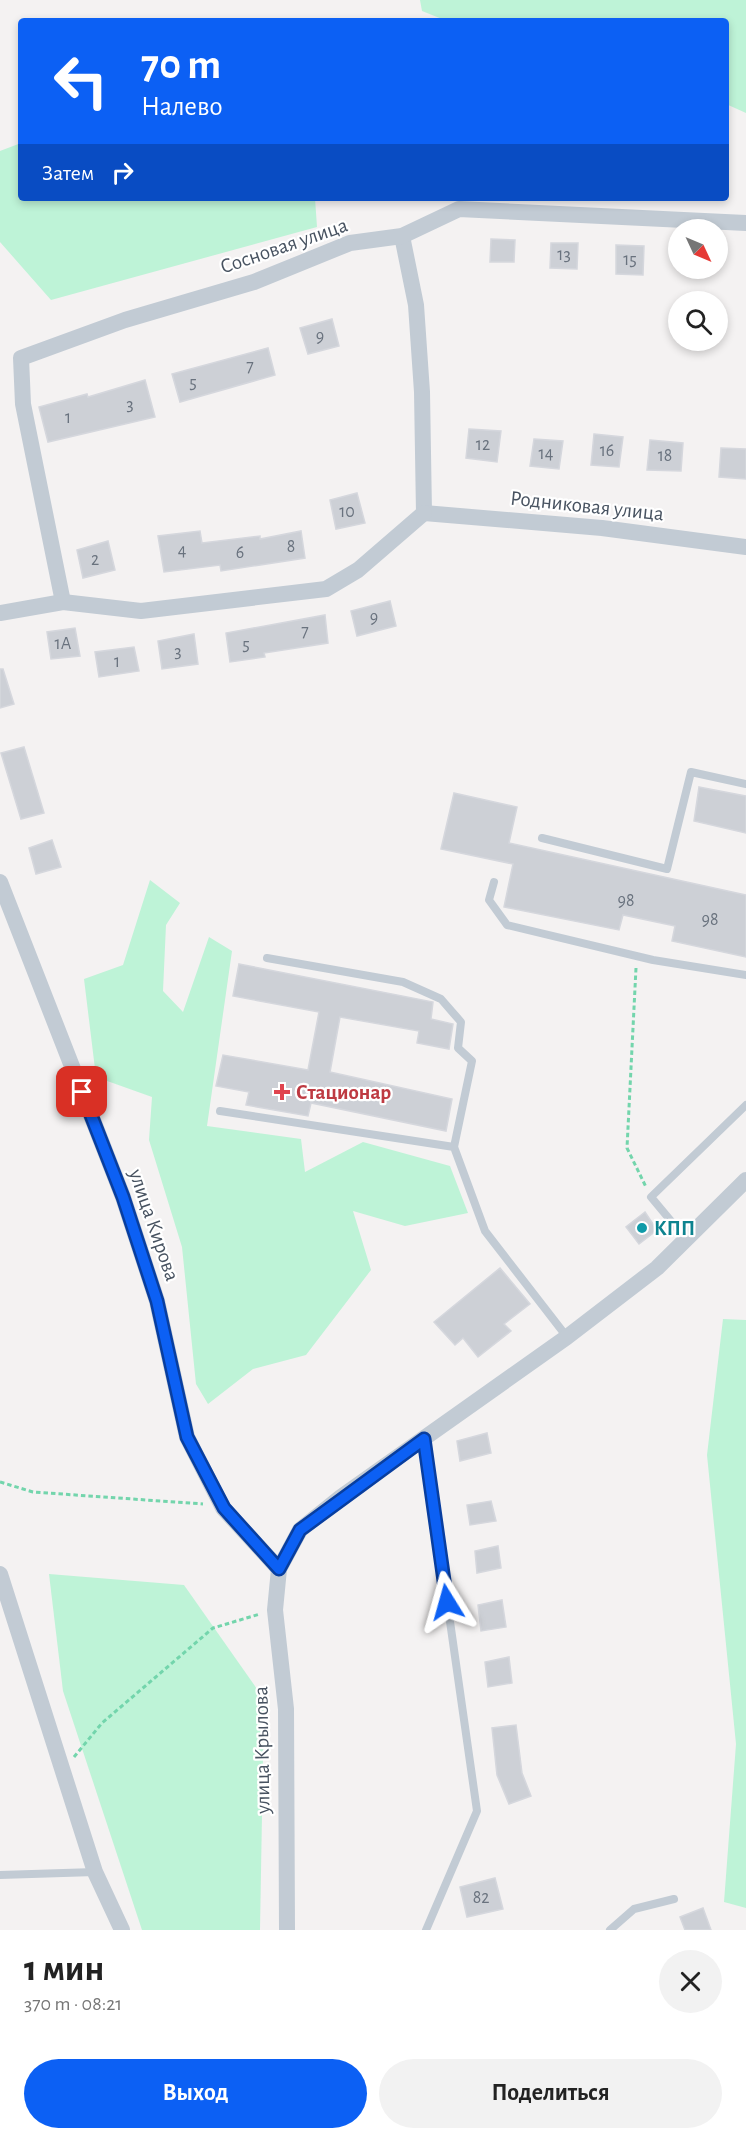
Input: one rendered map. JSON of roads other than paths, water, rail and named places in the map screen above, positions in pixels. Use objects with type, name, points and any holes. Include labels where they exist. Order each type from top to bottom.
[{"type":"street","name":"Сосновая улица","points":[[63,602],[23,404],[21,358],[125,320],[254,282],[350,243],[402,236],[459,209],[746,223]]},
{"type":"street","points":[[0,613],[63,602],[141,611],[326,589],[358,570],[424,513],[422,392],[416,316],[402,236]]},
{"type":"street","name":"Родниковая улица","points":[[424,513],[602,528],[746,547]]},
{"type":"street","name":"улица Кирова","points":[[0,882],[123,1197],[157,1301],[187,1437],[224,1508],[279,1569]]},
{"type":"street","points":[[279,1569],[300,1530],[567,1337],[657,1268],[746,1180]]},
{"type":"street","name":"улица Крылова","points":[[279,1569],[275,1610],[286,1708],[287,1930]]},
{"type":"street","points":[[0,1574],[95,1872],[122,1930]]},
{"type":"lane","points":[[542,838],[668,869],[691,772],[746,784]]},
{"type":"lane","points":[[494,882],[489,900],[507,925],[637,957],[746,975]]},
{"type":"lane","points":[[267,958],[403,981],[441,999],[461,1022],[458,1048],[472,1061],[454,1147],[485,1231],[567,1337]]},
{"type":"lane","points":[[686,1239],[651,1197],[746,1105]]},
{"type":"lane","points":[[220,1111],[454,1147]]},
{"type":"lane","points":[[424,1439],[477,1810],[426,1930]]},
{"type":"lane","points":[[0,1875],[95,1872]]},
{"type":"lane","points":[[610,1930],[634,1909],[674,1899]]},
{"type":"place","name":"Стационар","points":[[282,1092]]},
{"type":"place","name":"КПП","points":[[642,1228]]}]
